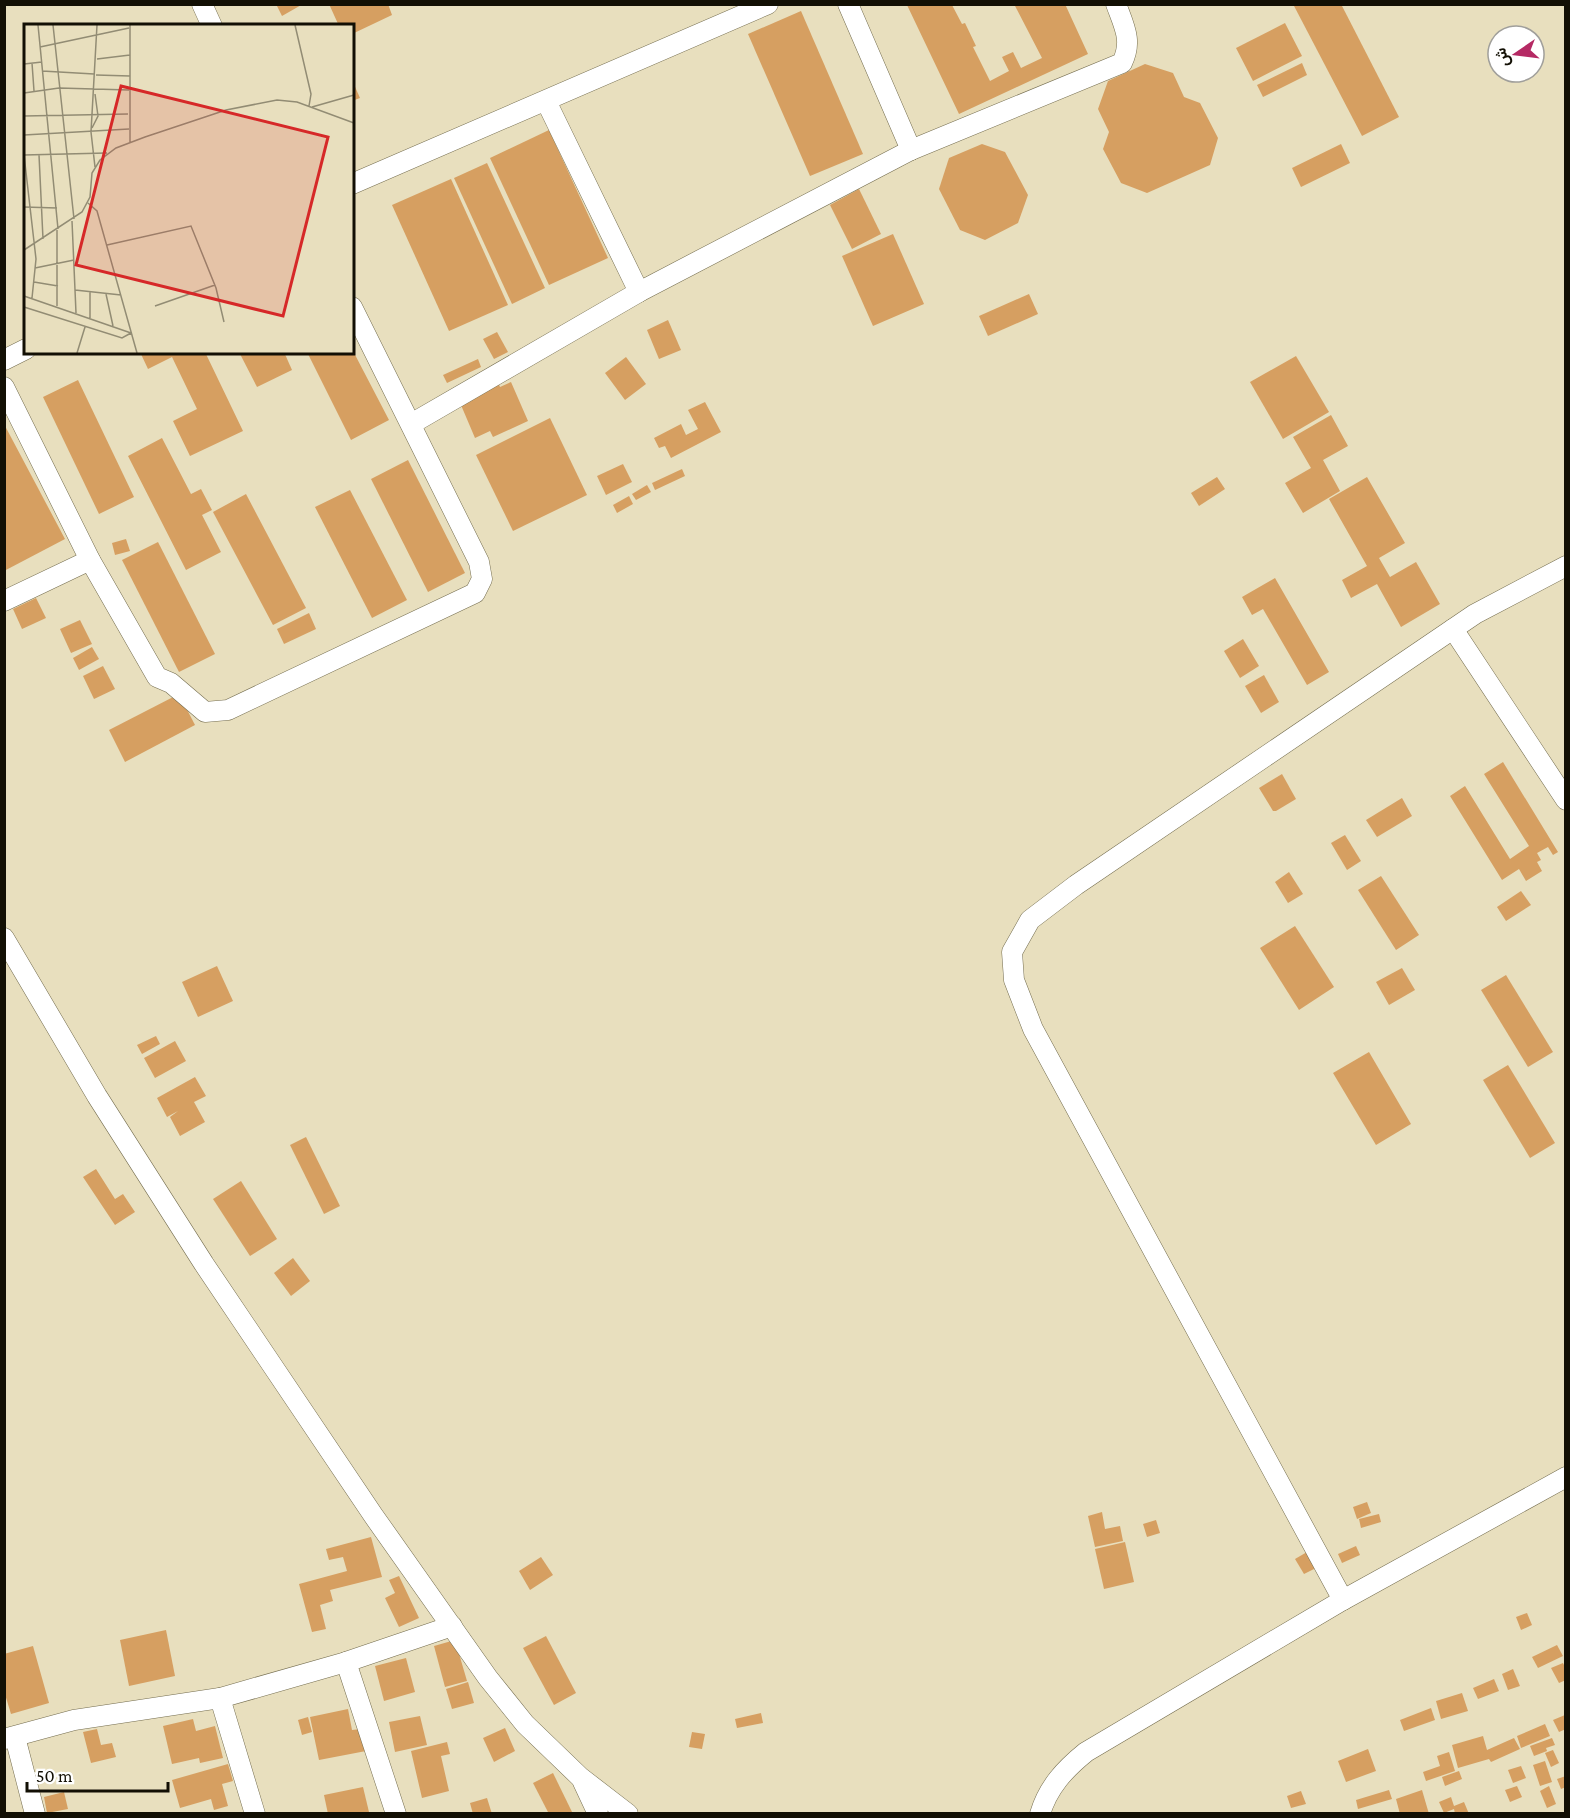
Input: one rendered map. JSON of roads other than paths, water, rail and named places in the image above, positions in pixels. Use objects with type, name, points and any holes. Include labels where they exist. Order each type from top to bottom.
[{"type":"street","points":[[202,4],[211,24]]},
{"type":"street","points":[[354,183],[768,4]]},
{"type":"street","points":[[848,4],[912,150]]},
{"type":"street","points":[[411,424],[639,292],[912,150],[1122,63],[1128,50],[1126,31],[1116,4]]},
{"type":"street","points":[[546,101],[639,292]]},
{"type":"street","points":[[4,387],[90,560],[157,677],[171,682],[205,712],[228,710],[475,593],[482,579],[479,562],[354,310]]},
{"type":"street","points":[[4,360],[24,350]]},
{"type":"street","points":[[4,601],[90,560]]},
{"type":"street","points":[[1343,1600],[1033,1029],[1014,980],[1012,952],[1030,921],[1076,885],[1453,628],[1566,566]]},
{"type":"street","points":[[1453,628],[1566,800]]},
{"type":"street","points":[[4,938],[97,1096],[204,1264],[373,1515],[488,1678],[525,1724],[580,1777],[628,1814]]},
{"type":"street","points":[[1040,1814],[1052,1787],[1066,1768],[1086,1752],[1343,1600],[1566,1477]]},
{"type":"street","points":[[35,1814],[10,1738],[74,1720],[220,1698],[346,1662],[453,1626]]},
{"type":"street","points":[[346,1662],[396,1814]]},
{"type":"street","points":[[220,1698],[255,1814]]},
{"type":"street","points":[[580,1777],[598,1814]]}]
